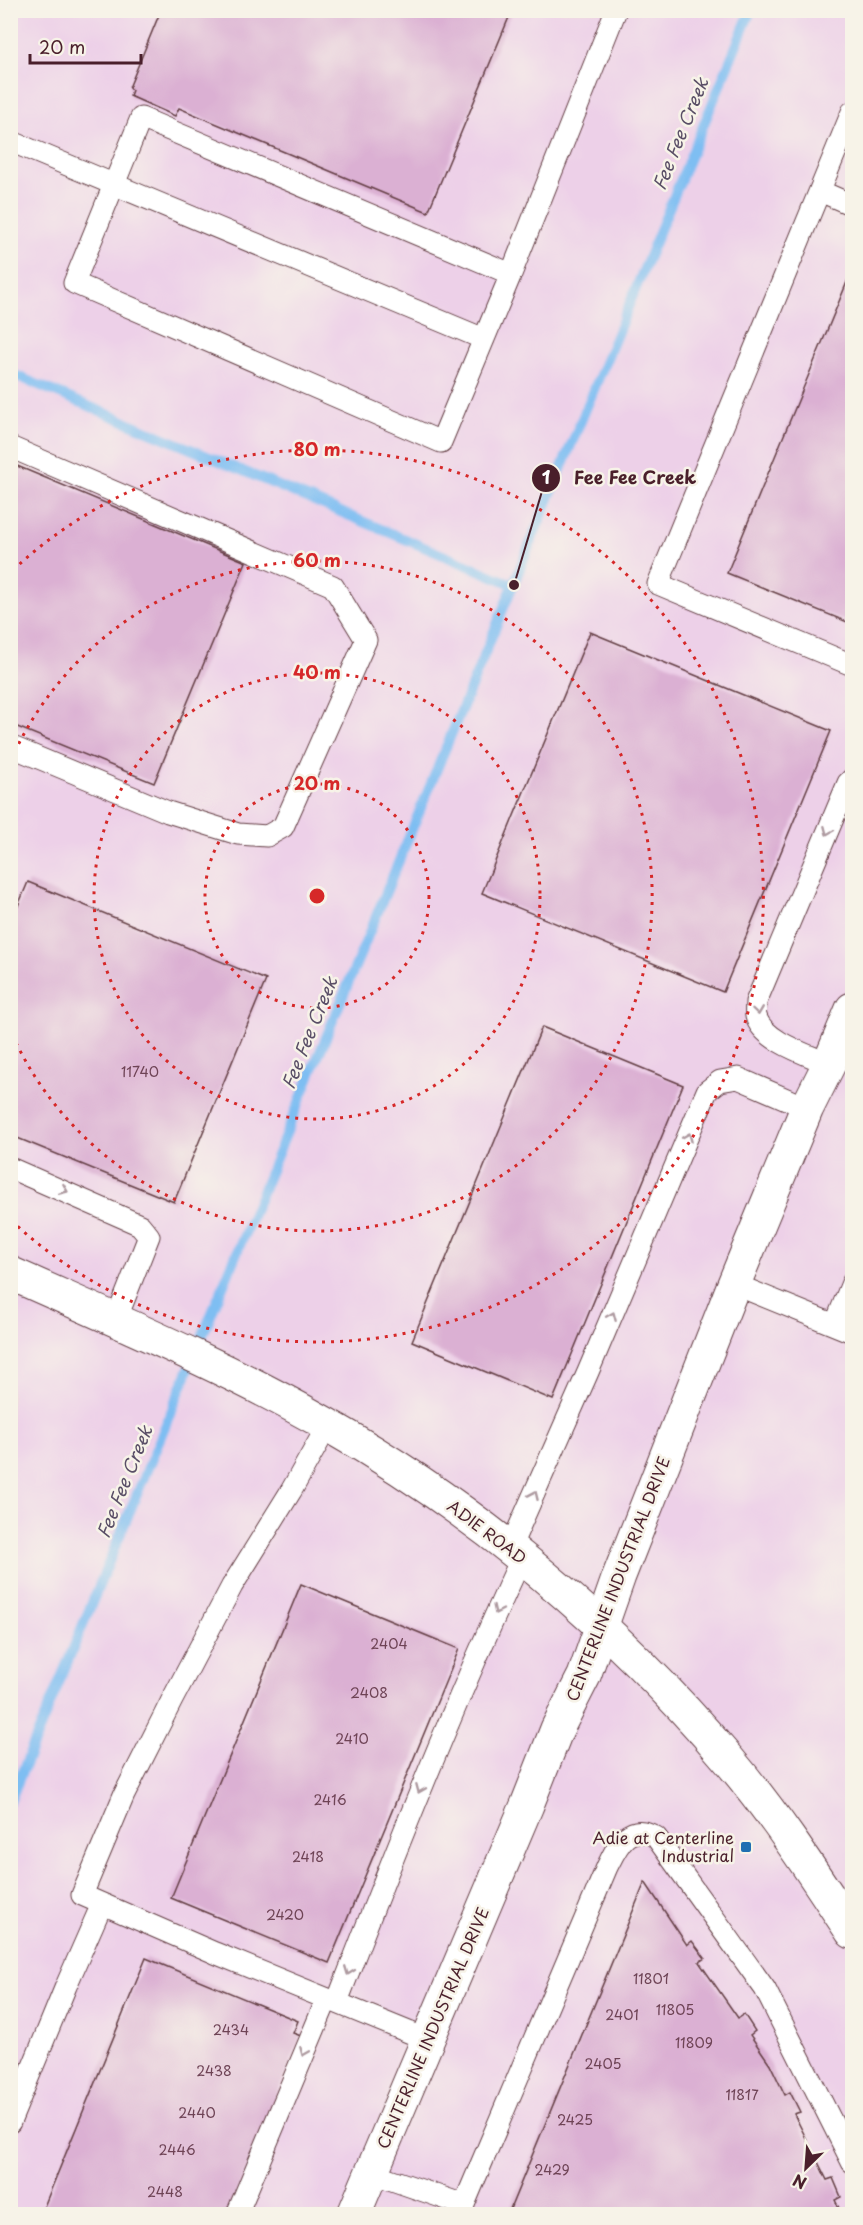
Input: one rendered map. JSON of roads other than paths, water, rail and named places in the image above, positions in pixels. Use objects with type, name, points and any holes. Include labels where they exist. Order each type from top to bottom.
[{"type":"street","name":"CENTERLINE INDUSTRIAL DRIVE","points":[[354,2214],[557,1729],[584,1676],[600,1626],[734,1284],[807,1108],[830,1064],[852,1009]]},
{"type":"street","name":"ADIE ROAD","points":[[10,1273],[256,1385],[328,1425],[411,1476],[516,1553],[600,1626],[655,1680],[728,1760],[796,1849],[852,1932]]},
{"type":"lane","points":[[511,274],[141,118],[74,283],[441,442],[511,274],[616,10]]},
{"type":"lane","points":[[852,112],[658,584],[852,665]]},
{"type":"lane","points":[[10,141],[484,339]]},
{"type":"lane","points":[[820,191],[852,205]]},
{"type":"lane","points":[[10,447],[333,586],[366,640],[283,828],[267,836],[237,834],[168,812],[10,746]]},
{"type":"lane","points":[[830,1064],[786,1045],[767,1033],[756,1017],[756,1002],[848,783],[852,779]]},
{"type":"lane","points":[[237,2214],[332,2000],[475,1658],[593,1361],[707,1091],[720,1081],[738,1078],[807,1108]]},
{"type":"lane","points":[[10,1168],[140,1225],[148,1236],[129,1326]]},
{"type":"lane","points":[[734,1284],[844,1329],[852,1283]]},
{"type":"lane","points":[[328,1425],[291,1491],[232,1586],[123,1795],[82,1895],[428,2040]]},
{"type":"lane","points":[[372,2173],[462,2210],[620,1841],[636,1832],[646,1831],[656,1837],[765,1989],[852,2162]]},
{"type":"lane","points":[[10,2122],[102,1904]]},
{"type":"waterway","name":"Fee Fee Creek","points":[[10,1801],[751,10]]},
{"type":"waterway","points":[[10,373],[514,585]]},
{"type":"place","name":"Fee Fee Creek","points":[[514,585]]},
{"type":"place","name":"Adie at Centerline Industrial","points":[[746,1847]]}]
